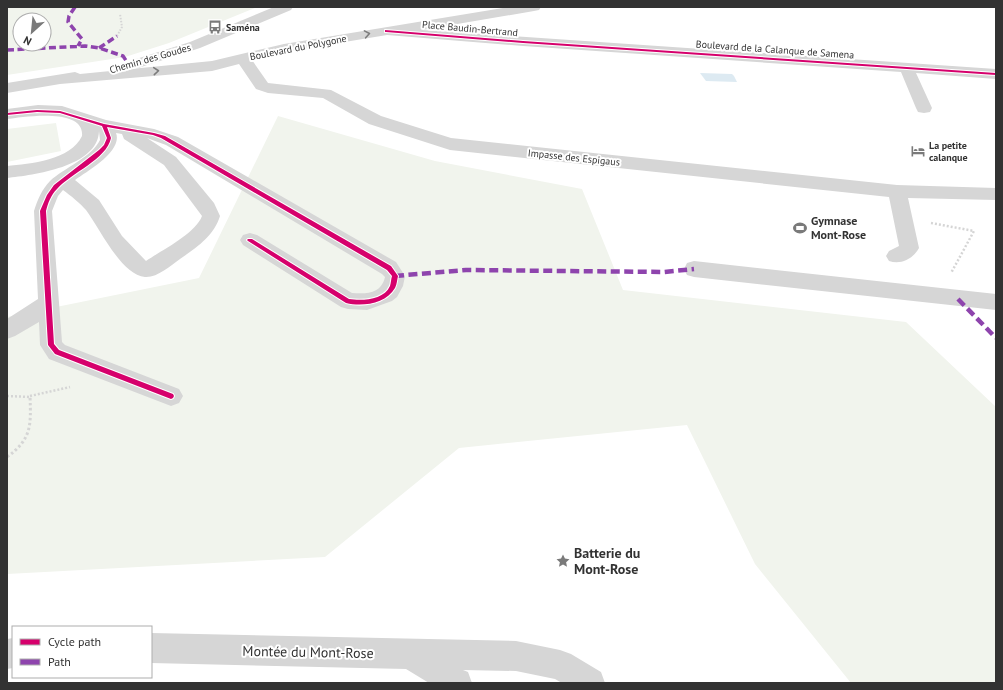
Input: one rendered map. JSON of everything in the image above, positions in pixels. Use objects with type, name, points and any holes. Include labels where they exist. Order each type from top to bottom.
[{"type":"street","name":"Chemin des Goudes","points":[[7,88],[62,80],[136,63],[195,44],[286,7]]},
{"type":"street","name":"Place Baudin-Bertrand","points":[[533,7],[523,18],[525,27],[552,44]]},
{"type":"street","name":"Boulevard du Polygone","points":[[62,80],[220,65],[284,48],[533,7]]},
{"type":"street","name":"Place Baudin-Bertrand","points":[[386,31],[552,44]]},
{"type":"street","points":[[195,44],[183,57],[186,63],[195,67]]},
{"type":"street","name":"Boulevard de la Calanque de Samena","points":[[552,44],[996,74]]},
{"type":"street","name":"Impasse des Espigaus","points":[[243,58],[262,86],[268,88],[324,93],[333,96],[375,120],[450,144],[897,191],[996,194]]},
{"type":"street","points":[[906,67],[924,108]]},
{"type":"street","points":[[7,114],[48,111],[77,116],[133,136],[170,161],[210,212],[211,220],[199,234],[151,268],[141,268],[118,244],[92,205],[64,180]]},
{"type":"street","points":[[7,172],[46,166],[62,161],[80,150],[87,142],[91,131],[86,122],[77,116]]},
{"type":"street","points":[[104,125],[109,138],[105,146],[94,158],[64,180],[52,191],[45,203],[43,211],[50,302],[51,345],[57,352],[171,396]]},
{"type":"street","points":[[104,125],[154,134],[172,141],[389,268],[395,276],[393,286],[383,296],[371,301],[358,303],[348,301],[250,240]]},
{"type":"street","points":[[896,256],[907,251],[909,248],[897,191]]},
{"type":"street","points":[[694,269],[996,302]]},
{"type":"street","points":[[7,330],[28,318],[50,302]]},
{"type":"street","name":"Montée du Mont-Rose","points":[[152,648],[516,656],[560,665],[590,683]]},
{"type":"street","points":[[410,654],[457,683]]},
{"type":"path","points":[[116,36],[122,27],[120,14]]},
{"type":"path","points":[[929,223],[974,231],[951,271]]},
{"type":"path","points":[[7,396],[30,396],[31,430],[18,450],[7,457]]},
{"type":"shaded area","points":[[7,7],[257,7],[169,43],[125,57],[7,75]]},
{"type":"shaded area","points":[[700,73],[732,74],[737,82],[706,81]]},
{"type":"shaded area","points":[[278,116],[435,161],[582,189],[623,290],[906,322],[996,407],[996,683],[851,683],[755,564],[687,425],[459,448],[325,557],[7,574],[7,317],[199,278]]},
{"type":"shaded area","points":[[56,123],[61,151],[7,162],[7,129]]},
{"type":"marked path","points":[[75,7],[69,16],[68,22],[82,39],[78,46]]},
{"type":"marked path","points":[[99,48],[117,36]]},
{"type":"marked path","points":[[7,50],[85,46],[99,48],[123,56],[129,65]]},
{"type":"marked path","points":[[395,276],[466,270],[664,272],[694,269]]},
{"type":"marked path","points":[[958,299],[996,338]]},
{"type":"cycle path","points":[[386,31],[523,42],[996,74]]},
{"type":"cycle path","points":[[7,114],[37,111],[60,112],[104,125],[163,137],[389,268],[395,276],[393,286],[390,291],[379,298],[367,302],[348,301],[250,240]]},
{"type":"cycle path","points":[[104,125],[109,138],[106,146],[94,158],[56,186],[43,211],[51,345],[57,352],[171,396]]},
{"type":"place","name":"Saména","points":[[215,27]]},
{"type":"place","name":"La petite calanque","points":[[918,151]]},
{"type":"place","name":"Gymnase Mont-Rose","points":[[800,228]]},
{"type":"place","name":"Batterie du Mont-Rose","points":[[563,561]]}]
